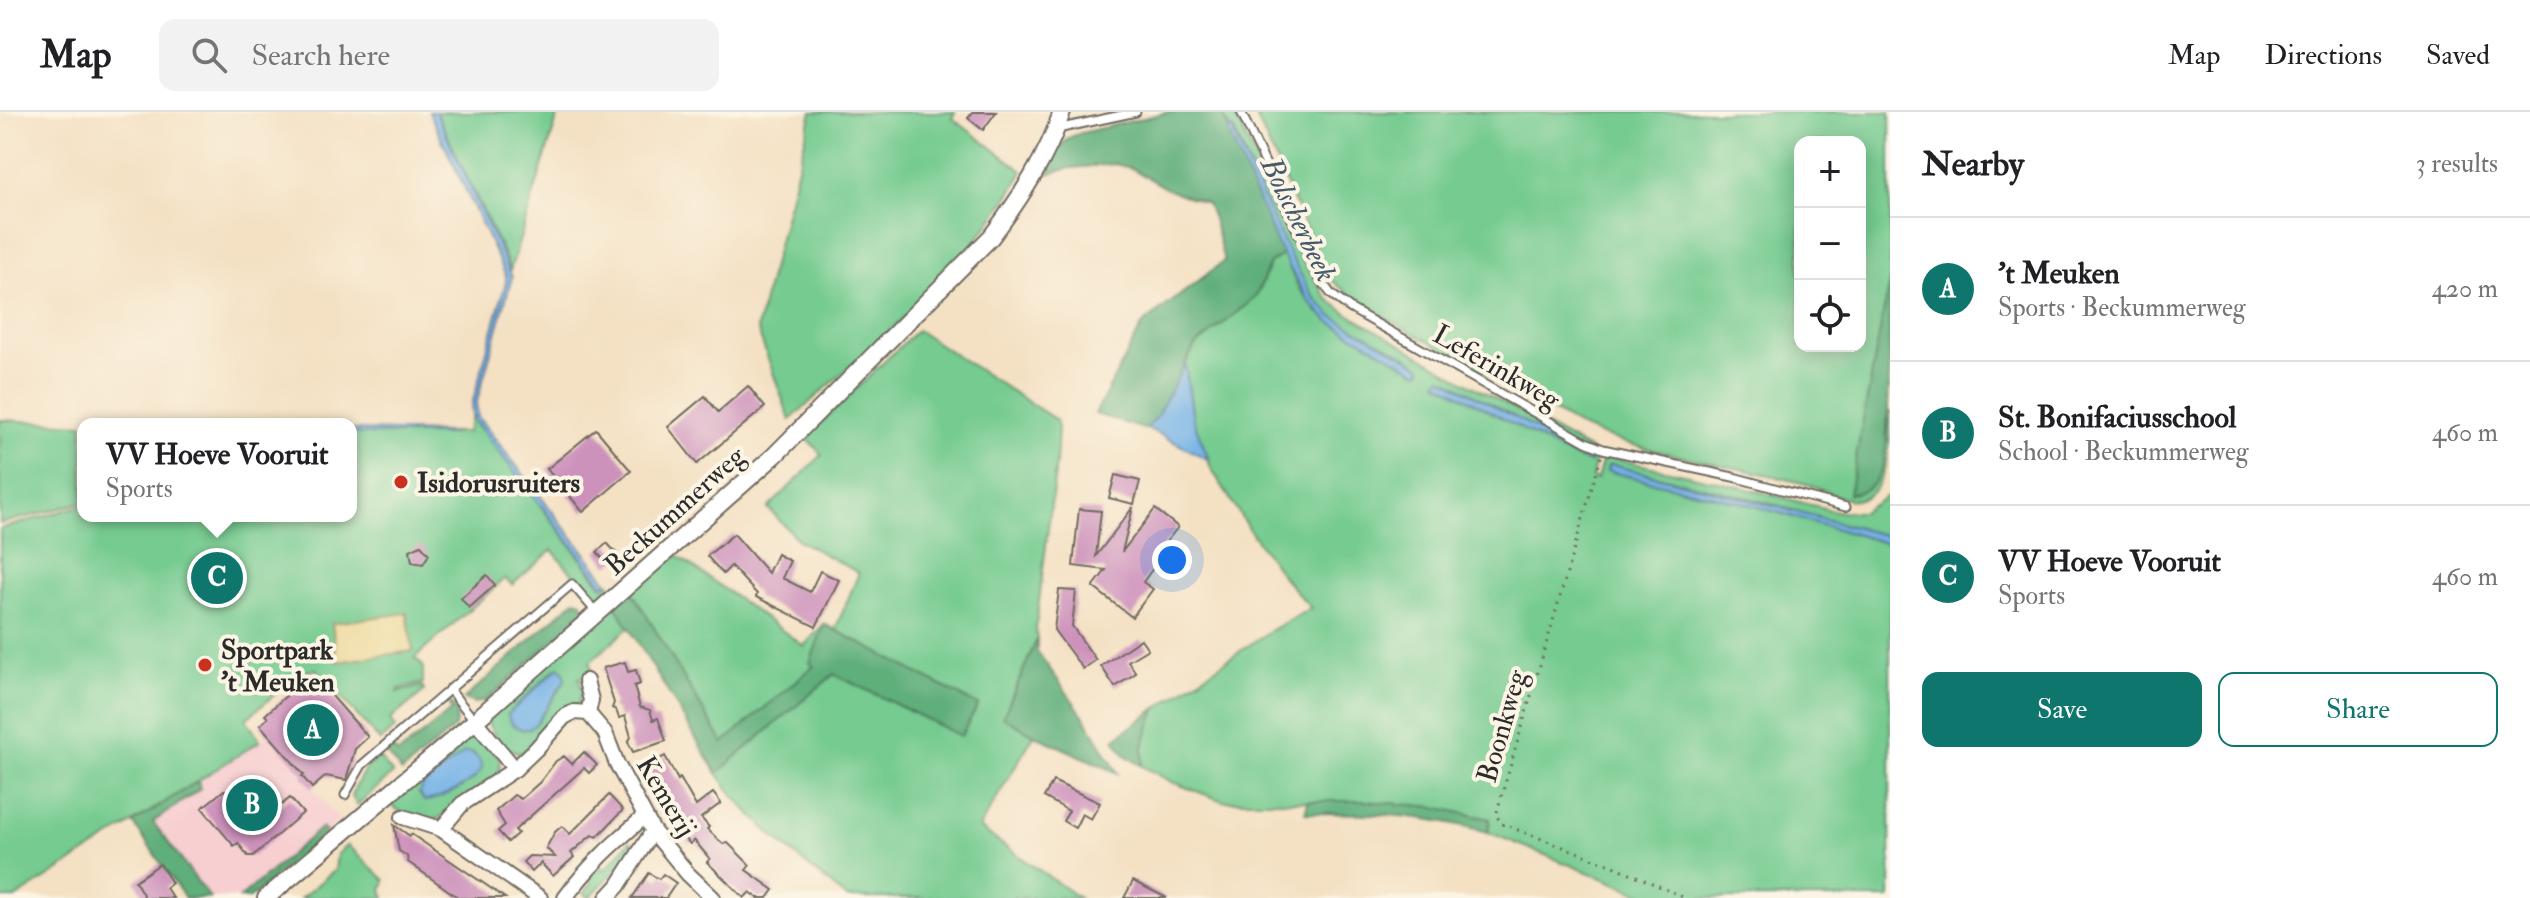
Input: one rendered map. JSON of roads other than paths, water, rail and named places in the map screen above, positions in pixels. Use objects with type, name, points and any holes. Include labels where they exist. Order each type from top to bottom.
[{"type":"street","name":"Beckummerweg","points":[[266,898],[475,721],[774,456],[991,237],[1016,203],[1057,129],[1062,112]]},
{"type":"street","points":[[441,829],[462,804],[515,769],[564,717],[574,712],[588,713],[591,700],[586,681]]},
{"type":"street","name":"Kemerij","points":[[588,713],[605,733],[617,764],[653,831],[688,874],[713,898]]},
{"type":"street","points":[[475,721],[515,769]]},
{"type":"street","points":[[403,817],[441,829],[540,898]]},
{"type":"street","points":[[565,898],[582,874],[608,847],[644,817]]},
{"type":"street","points":[[607,898],[653,831]]},
{"type":"lane","points":[[1057,129],[1136,112]]},
{"type":"lane","name":"Leferinkweg","points":[[1241,112],[1320,279],[1331,294],[1351,309],[1603,449],[1733,477],[1846,507]]},
{"type":"lane","points":[[345,795],[362,765],[572,584],[597,613]]},
{"type":"lane","points":[[449,689],[475,721]]},
{"type":"water","points":[[429,112],[436,112],[512,277],[476,405],[478,417],[607,581],[604,586],[474,420],[471,408],[506,276]]},
{"type":"water","points":[[1231,128],[1288,251],[1313,297],[1332,316],[1421,366],[1421,371],[1328,321],[1308,300],[1282,254],[1228,132]]},
{"type":"water","points":[[1185,364],[1193,419],[1209,460],[1147,428],[1156,418]]},
{"type":"water","points":[[1441,377],[1590,458],[1590,463],[1560,450],[1437,382]]},
{"type":"water","points":[[357,430],[451,432],[453,434],[357,434]]},
{"type":"water","points":[[1611,465],[1890,537],[1890,544],[1751,505],[1607,471]]},
{"type":"water","points":[[559,667],[565,680],[535,725],[529,729],[515,726],[508,714]]},
{"type":"water","points":[[465,752],[478,758],[482,768],[478,774],[457,790],[424,801],[419,793],[423,785]]},
{"type":"place","name":"Isidorusruiters","points":[[401,482]]},
{"type":"place","name":"VV Hoeve Vooruit","points":[[217,578]]},
{"type":"place","name":"Sportpark 't Meuken","points":[[205,665]]},
{"type":"place","name":"'t Meuken","points":[[313,730]]},
{"type":"place","name":"St. Bonifaciusschool","points":[[252,805]]},
{"type":"water label","name":"Bolscherbeek","points":[[1299,219]]}]
